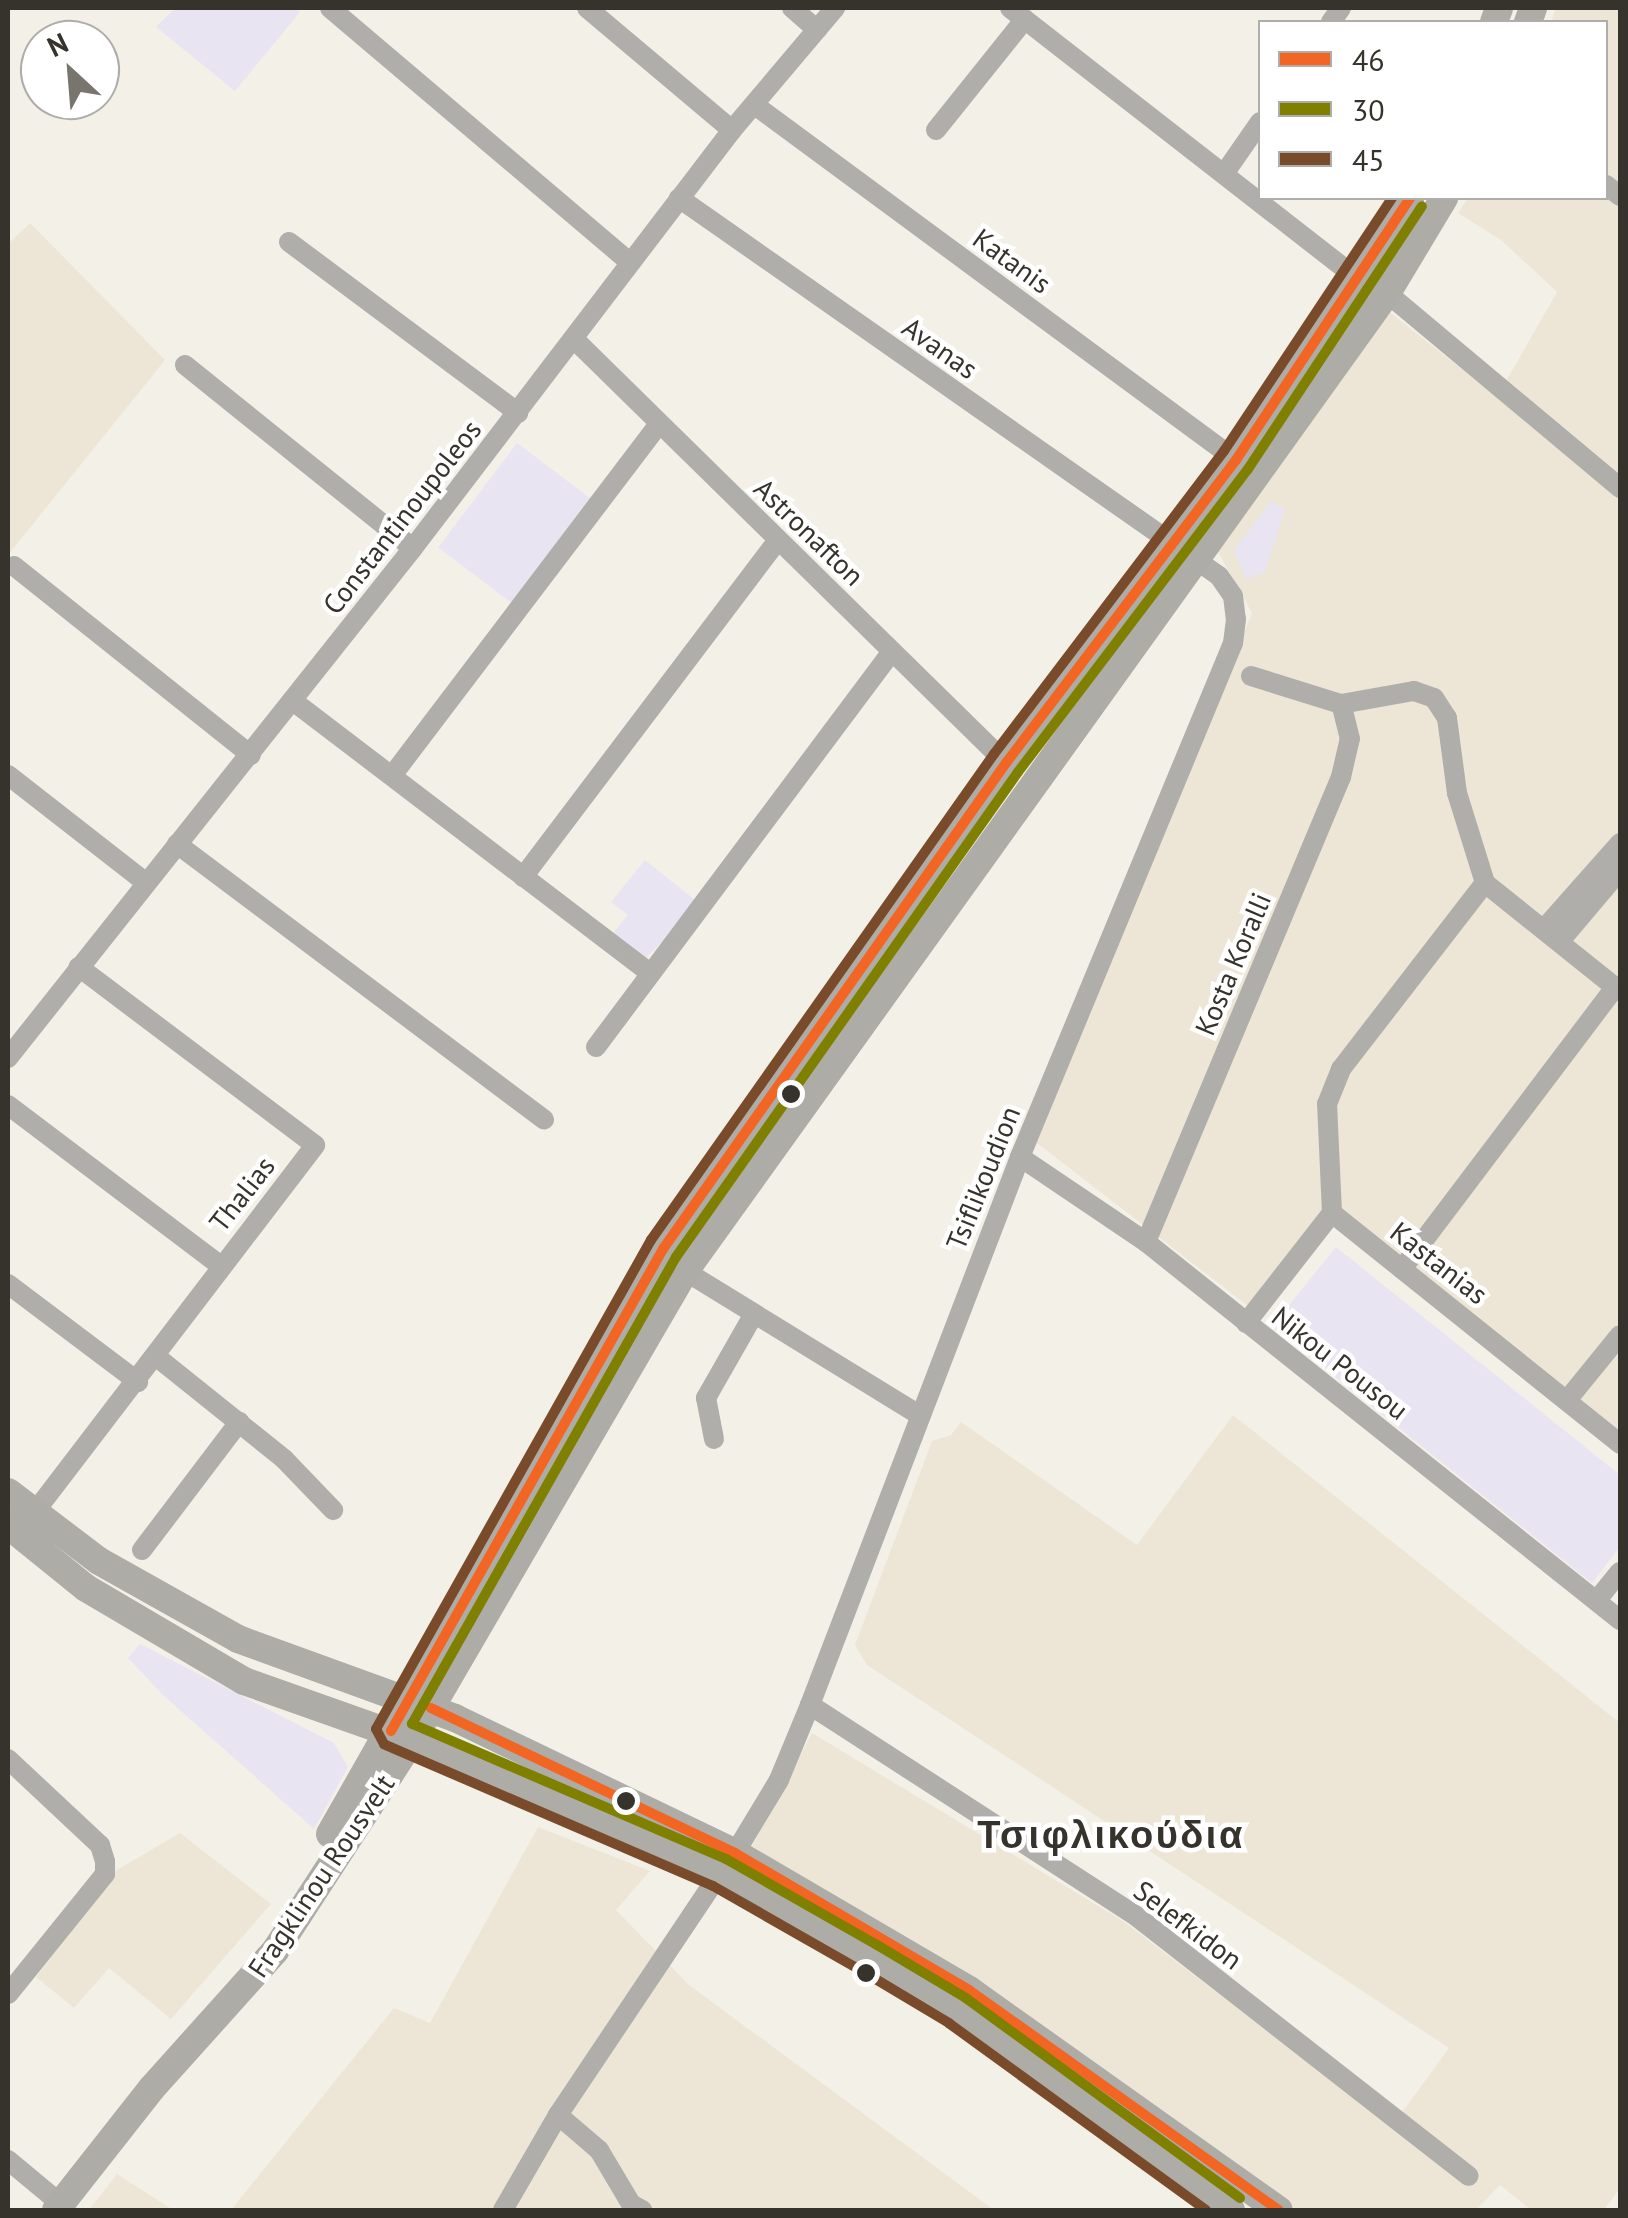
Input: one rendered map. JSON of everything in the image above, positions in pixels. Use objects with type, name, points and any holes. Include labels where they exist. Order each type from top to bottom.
[{"type":"main road","name":"Fragklinou Rousvelt","points":[[420,1704],[663,1249],[1006,763],[1236,460],[1360,280],[1409,200]]},
{"type":"main road","name":"Fragklinou Rousvelt","points":[[58,2207],[186,2049],[187,2034],[261,1944],[401,1736],[684,1271],[1027,786],[1198,560],[1387,293],[1443,200]]},
{"type":"main road","points":[[8,1492],[99,1562],[238,1640],[420,1704],[969,1990],[1279,2210]]},
{"type":"main road","points":[[8,1525],[86,1588],[244,1681],[401,1736],[727,1863],[958,2010],[1230,2210]]},
{"type":"street","points":[[330,8],[629,262]]},
{"type":"street","points":[[587,8],[732,130]]},
{"type":"street","points":[[792,8],[817,30]]},
{"type":"street","name":"Constantinoupoleos","points":[[8,1058],[413,548],[732,130],[835,8]]},
{"type":"street","points":[[936,130],[1018,13],[1258,197]]},
{"type":"street","name":"Katanis","points":[[756,106],[1236,460]]},
{"type":"street","points":[[1226,171],[1258,125]]},
{"type":"street","name":"Avanas","points":[[679,198],[1171,543]]},
{"type":"street","points":[[1262,200],[1360,280]]},
{"type":"street","points":[[289,242],[518,413]]},
{"type":"street","points":[[1387,293],[1620,488]]},
{"type":"street","name":"Astronafton","points":[[574,339],[1006,763]]},
{"type":"street","points":[[186,365],[413,548]]},
{"type":"street","points":[[394,773],[659,424]]},
{"type":"street","points":[[522,877],[778,540]]},
{"type":"street","name":"Tsiflikoudion","points":[[503,2210],[558,2114],[779,1780],[810,1705],[918,1414],[1020,1157],[1233,642],[1232,596],[1198,560],[1171,543]]},
{"type":"street","points":[[14,566],[251,755]]},
{"type":"street","points":[[596,1047],[892,652]]},
{"type":"street","points":[[1251,676],[1341,704],[1414,691],[1434,698],[1447,718],[1456,793],[1484,883],[1618,989],[1402,1268]]},
{"type":"street","points":[[293,701],[394,773],[522,877],[650,973]]},
{"type":"street","name":"Kosta Koralli","points":[[1146,1242],[1341,777],[1350,739],[1341,704]]},
{"type":"street","points":[[8,774],[146,883]]},
{"type":"street","points":[[1552,935],[1620,843]]},
{"type":"street","points":[[177,844],[544,1120]]},
{"type":"street","points":[[1552,935],[1620,870]]},
{"type":"street","points":[[1246,1324],[1332,1213],[1326,1104],[1341,1069],[1484,883]]},
{"type":"street","name":"Thalias","points":[[34,1513],[158,1358],[221,1266],[314,1144],[79,967]]},
{"type":"street","points":[[8,1105],[221,1266]]},
{"type":"street","name":"Nikou Pousou","points":[[1020,1157],[1146,1242],[1620,1620]]},
{"type":"street","name":"Kastanias","points":[[1332,1213],[1620,1444]]},
{"type":"street","points":[[684,1271],[918,1414]]},
{"type":"street","points":[[8,1284],[138,1382]]},
{"type":"street","points":[[714,1439],[706,1398],[754,1314]]},
{"type":"street","points":[[1568,1400],[1620,1336]]},
{"type":"street","points":[[158,1358],[240,1422],[333,1510]]},
{"type":"street","points":[[142,1550],[240,1422]]},
{"type":"street","points":[[1597,1600],[1620,1572]]},
{"type":"street","name":"Selefkidon","points":[[810,1705],[1136,1916],[1469,2176]]},
{"type":"street","points":[[8,1759],[100,1845],[105,1874],[12,1979]]},
{"type":"street","points":[[558,2114],[599,2150],[642,2210]]},
{"type":"street","points":[[8,2160],[58,2207]]},
{"type":"shaded area","points":[[175,8],[295,8],[300,12],[235,91],[156,27]]},
{"type":"shaded area","points":[[1556,8],[1620,8],[1620,1452],[1322,1212],[1248,1306],[1037,1143],[1252,613],[1218,552],[1387,310],[1497,397],[1557,292],[1501,240],[1458,213],[1467,200],[1608,200],[1608,20],[1552,20]]},
{"type":"shaded area","points":[[30,223],[165,360],[8,555],[8,244]]},
{"type":"shaded area","points":[[517,443],[593,500],[514,605],[438,548]]},
{"type":"shaded area","points":[[1271,501],[1285,509],[1265,572],[1246,579],[1234,551]]},
{"type":"shaded area","points":[[645,860],[700,904],[646,958],[611,936],[628,915],[611,902]]},
{"type":"shaded area","points":[[1336,1247],[1620,1475],[1620,1547],[1592,1583],[1272,1326]]},
{"type":"shaded area","points":[[1233,1415],[1620,1723],[1620,2188],[1604,2210],[1531,2210],[1500,2185],[1476,2210],[1297,2210],[980,1987],[750,1850],[812,1733],[1123,1921],[1392,2126],[1449,2048],[867,1665],[855,1645],[932,1441],[951,1435],[961,1422],[1137,1545]]},
{"type":"shaded area","points":[[140,1644],[334,1743],[348,1767],[314,1829],[164,1696],[128,1658]]},
{"type":"shaded area","points":[[538,1827],[650,1871],[616,1910],[689,1985],[994,2210],[231,2210],[394,2008],[430,2023]]},
{"type":"shaded area","points":[[180,1833],[271,1904],[171,2019],[109,1968],[74,2008],[36,1977],[117,1870]]},
{"type":"shaded area","points":[[117,2174],[173,2210],[89,2210]]},
{"type":"transit line","name":"45","points":[[1206,2210],[949,2023],[862,1971],[713,1886],[384,1744],[376,1729],[651,1240],[994,754],[1224,451],[1391,200]]},
{"type":"transit line","name":"46","points":[[391,1731],[663,1249],[1006,763],[1236,460],[1409,200]]},
{"type":"transit line","name":"30","points":[[1240,2198],[966,1998],[877,1945],[726,1859],[412,1724],[676,1257],[1018,772],[1248,469],[1422,206]]},
{"type":"transit line","name":"46","points":[[431,1708],[735,1853],[969,1990],[1279,2210]]},
{"type":"district","name":"Τσιφλικούδια","points":[[1111,1834]]}]
